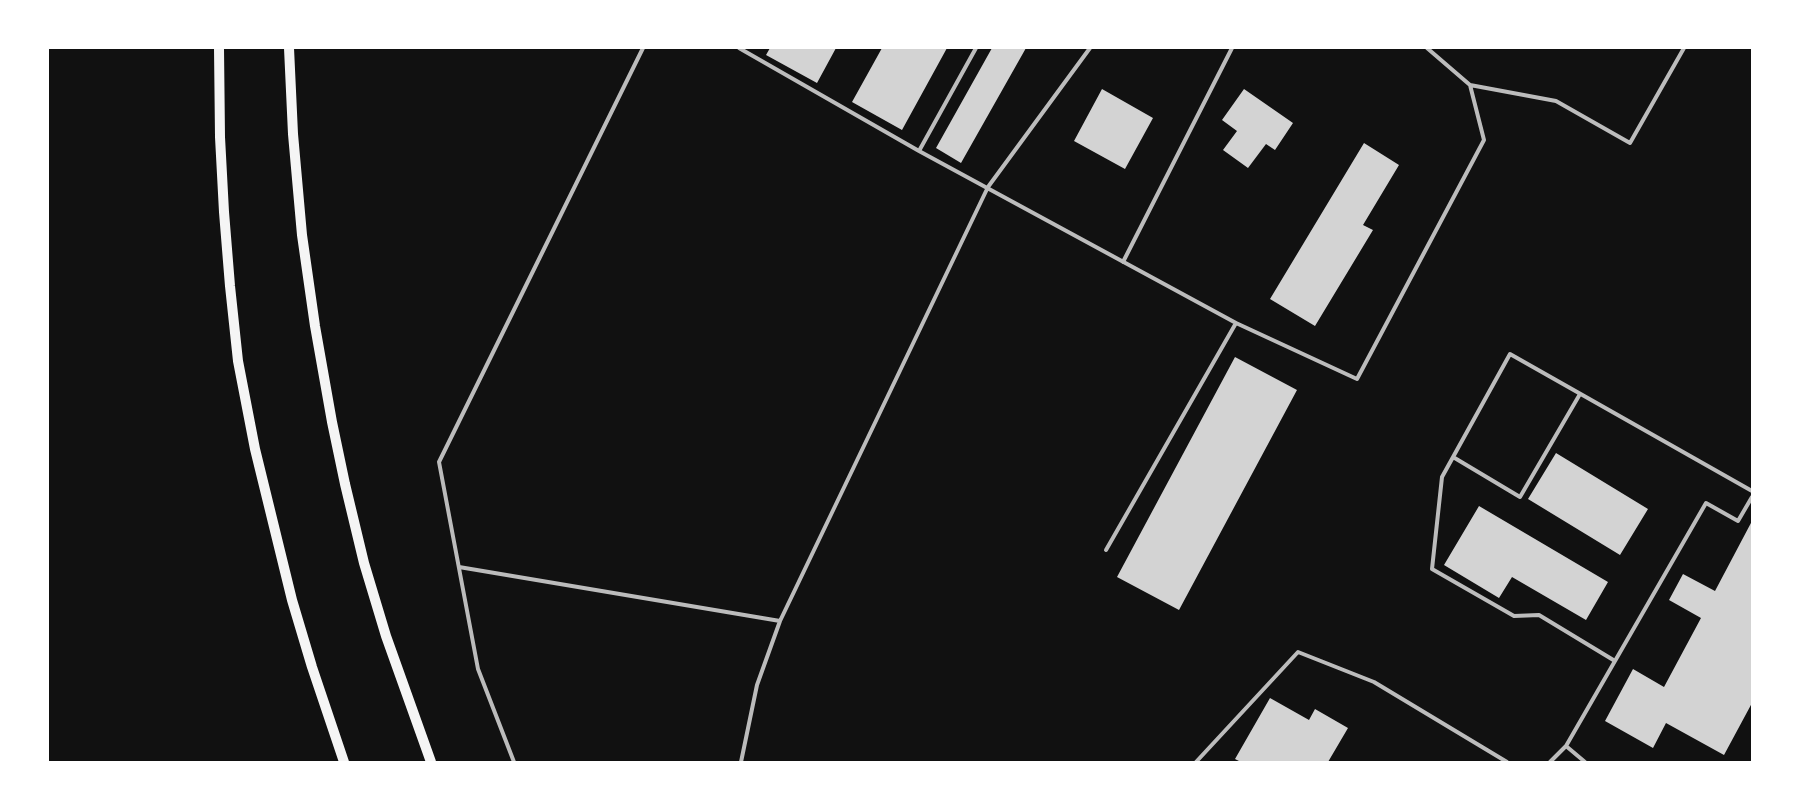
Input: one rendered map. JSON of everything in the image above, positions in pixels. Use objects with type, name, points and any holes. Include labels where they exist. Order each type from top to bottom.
[{"type":"main road","points":[[219,48],[220,136],[224,212],[230,286],[242,385],[255,449],[292,600],[312,668],[344,762]]},
{"type":"main road","points":[[289,48],[293,134],[302,234],[315,326],[332,422],[364,563],[386,636],[431,762]]},
{"type":"lane","points":[[514,762],[478,669],[439,462],[643,48]]},
{"type":"lane","points":[[740,48],[919,151],[1236,323],[1357,379],[1484,140],[1470,85]]},
{"type":"lane","points":[[752,54],[755,48]]},
{"type":"lane","points":[[919,151],[976,48]]},
{"type":"lane","points":[[741,762],[757,686],[780,621],[988,187],[1090,48]]},
{"type":"lane","points":[[1123,262],[1232,48]]},
{"type":"lane","points":[[1427,48],[1470,85],[1556,101],[1630,143],[1684,48]]},
{"type":"lane","points":[[1106,550],[1236,323]]},
{"type":"lane","points":[[1615,661],[1539,615],[1514,616],[1432,569],[1442,477],[1510,354],[1752,492]]},
{"type":"lane","points":[[1453,457],[1520,497],[1580,394]]},
{"type":"lane","points":[[1550,762],[1566,746],[1706,503],[1738,521],[1752,496]]},
{"type":"lane","points":[[459,566],[780,621]]},
{"type":"lane","points":[[1196,762],[1298,652],[1374,682],[1507,762]]},
{"type":"lane","points":[[1566,746],[1585,762]]},
{"type":"building","points":[[770,48],[836,48],[817,83],[766,55]]},
{"type":"building","points":[[882,48],[947,48],[902,130],[852,102]]},
{"type":"building","points":[[992,48],[1026,48],[961,163],[936,148]]},
{"type":"building","points":[[1102,89],[1153,118],[1125,169],[1074,141]]},
{"type":"building","points":[[1244,89],[1293,123],[1275,150],[1266,144],[1248,168],[1223,150],[1237,131],[1222,120]]},
{"type":"building","points":[[1364,143],[1399,165],[1363,225],[1373,230],[1315,326],[1270,299]]},
{"type":"building","points":[[1235,357],[1297,390],[1179,610],[1117,577]]},
{"type":"building","points":[[1556,453],[1648,509],[1620,555],[1528,499]]},
{"type":"building","points":[[1479,506],[1608,582],[1586,620],[1512,577],[1499,598],[1444,565]]},
{"type":"building","points":[[1752,521],[1752,703],[1724,755],[1666,723],[1653,748],[1605,721],[1633,669],[1664,687],[1701,618],[1669,600],[1683,574],[1715,591]]},
{"type":"building","points":[[1270,698],[1309,720],[1315,709],[1348,728],[1328,762],[1241,762],[1235,759]]}]
